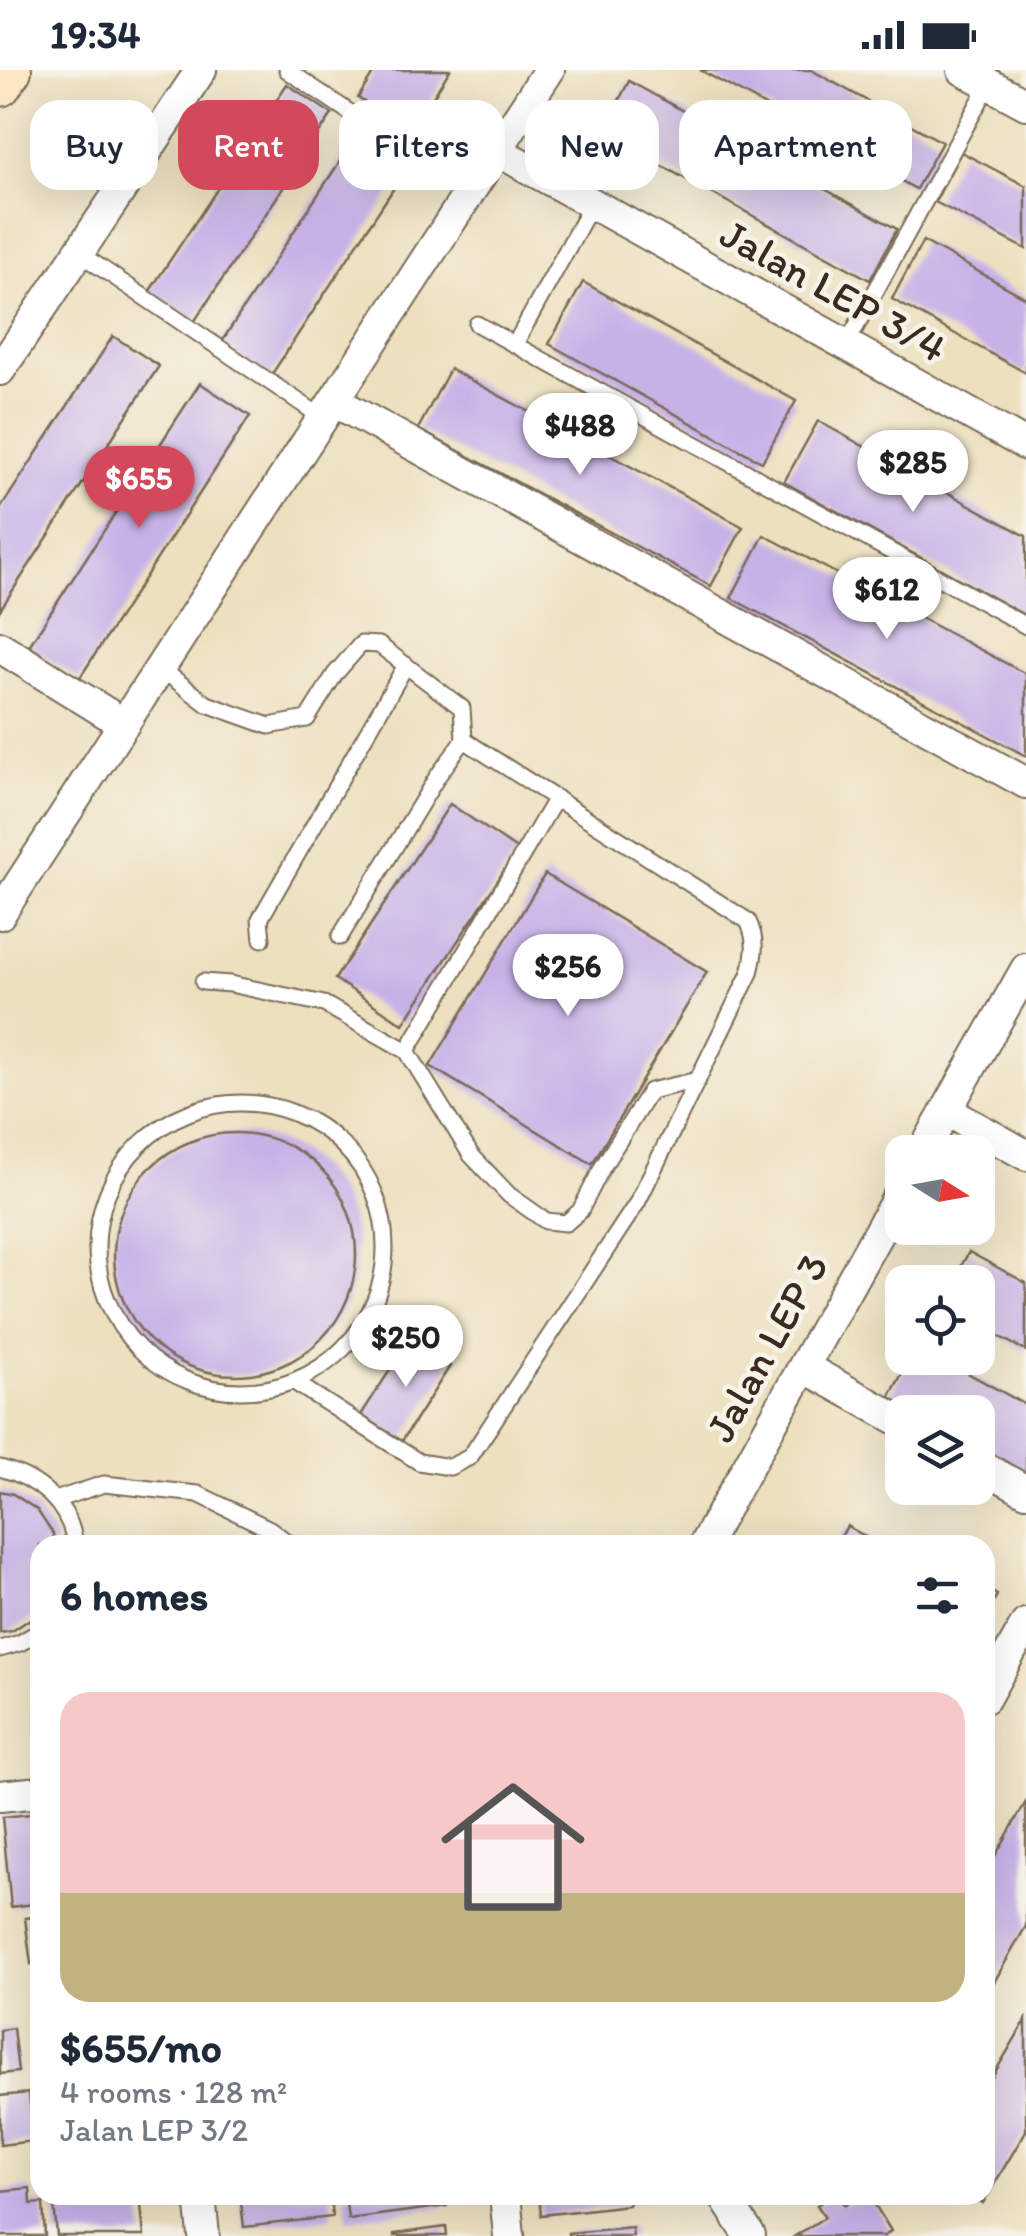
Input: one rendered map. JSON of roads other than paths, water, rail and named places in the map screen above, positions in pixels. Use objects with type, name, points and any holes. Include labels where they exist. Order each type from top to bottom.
[{"type":"street","points":[[0,85],[10,70]]},
{"type":"street","points":[[0,370],[201,70]]},
{"type":"street","points":[[505,136],[548,70]]},
{"type":"street","points":[[976,77],[1026,104]]},
{"type":"street","name":"Jalan LEP 3/4","points":[[505,155],[1026,445]]},
{"type":"street","points":[[0,914],[471,190]]},
{"type":"street","points":[[328,409],[1026,783]]},
{"type":"street","points":[[0,647],[124,724]]},
{"type":"street","points":[[933,1135],[1026,969]]},
{"type":"street","points":[[946,1111],[1026,1155]]},
{"type":"street","name":"Jalan LEP 3","points":[[710,1535],[885,1221]]},
{"type":"street","points":[[804,1367],[885,1412]]},
{"type":"street","points":[[995,1474],[1026,1491]]},
{"type":"street","points":[[995,1680],[1026,1624]]},
{"type":"street","points":[[0,1796],[30,1793]]},
{"type":"street","points":[[201,2205],[204,2236]]},
{"type":"street","points":[[506,2205],[509,2236]]},
{"type":"street","points":[[730,2205],[750,2236]]},
{"type":"lane","points":[[287,70],[469,193]]},
{"type":"lane","points":[[846,345],[976,77]]},
{"type":"lane","points":[[515,344],[592,204]]},
{"type":"lane","points":[[78,253],[328,409]]},
{"type":"lane","points":[[478,324],[1026,626]]},
{"type":"lane","points":[[160,668],[208,704],[269,726],[307,720],[335,674],[361,644],[379,645],[462,708],[464,740],[437,777],[340,937]]},
{"type":"lane","points":[[262,940],[260,919],[406,665]]},
{"type":"lane","points":[[294,1382],[322,1367],[345,1347],[364,1322],[377,1293],[384,1262],[384,1231],[377,1200],[364,1172],[346,1147],[321,1127],[294,1112],[264,1104],[202,1108],[148,1137],[126,1160],[110,1187],[100,1216],[100,1278],[110,1308],[126,1335],[148,1358],[173,1375],[202,1387],[233,1392],[264,1390],[294,1382],[419,1462],[450,1467],[470,1457],[637,1204],[750,973],[756,951],[748,921],[464,740]]},
{"type":"lane","points":[[406,1051],[556,798]]},
{"type":"lane","points":[[204,982],[324,1004],[406,1051],[471,1155],[509,1195],[546,1221],[566,1224],[580,1210],[650,1091],[698,1080]]},
{"type":"lane","points":[[0,1468],[40,1485],[67,1518],[72,1535]]},
{"type":"lane","points":[[55,1500],[104,1484],[198,1494],[278,1535]]},
{"type":"lane","points":[[0,1649],[30,1638]]}]
